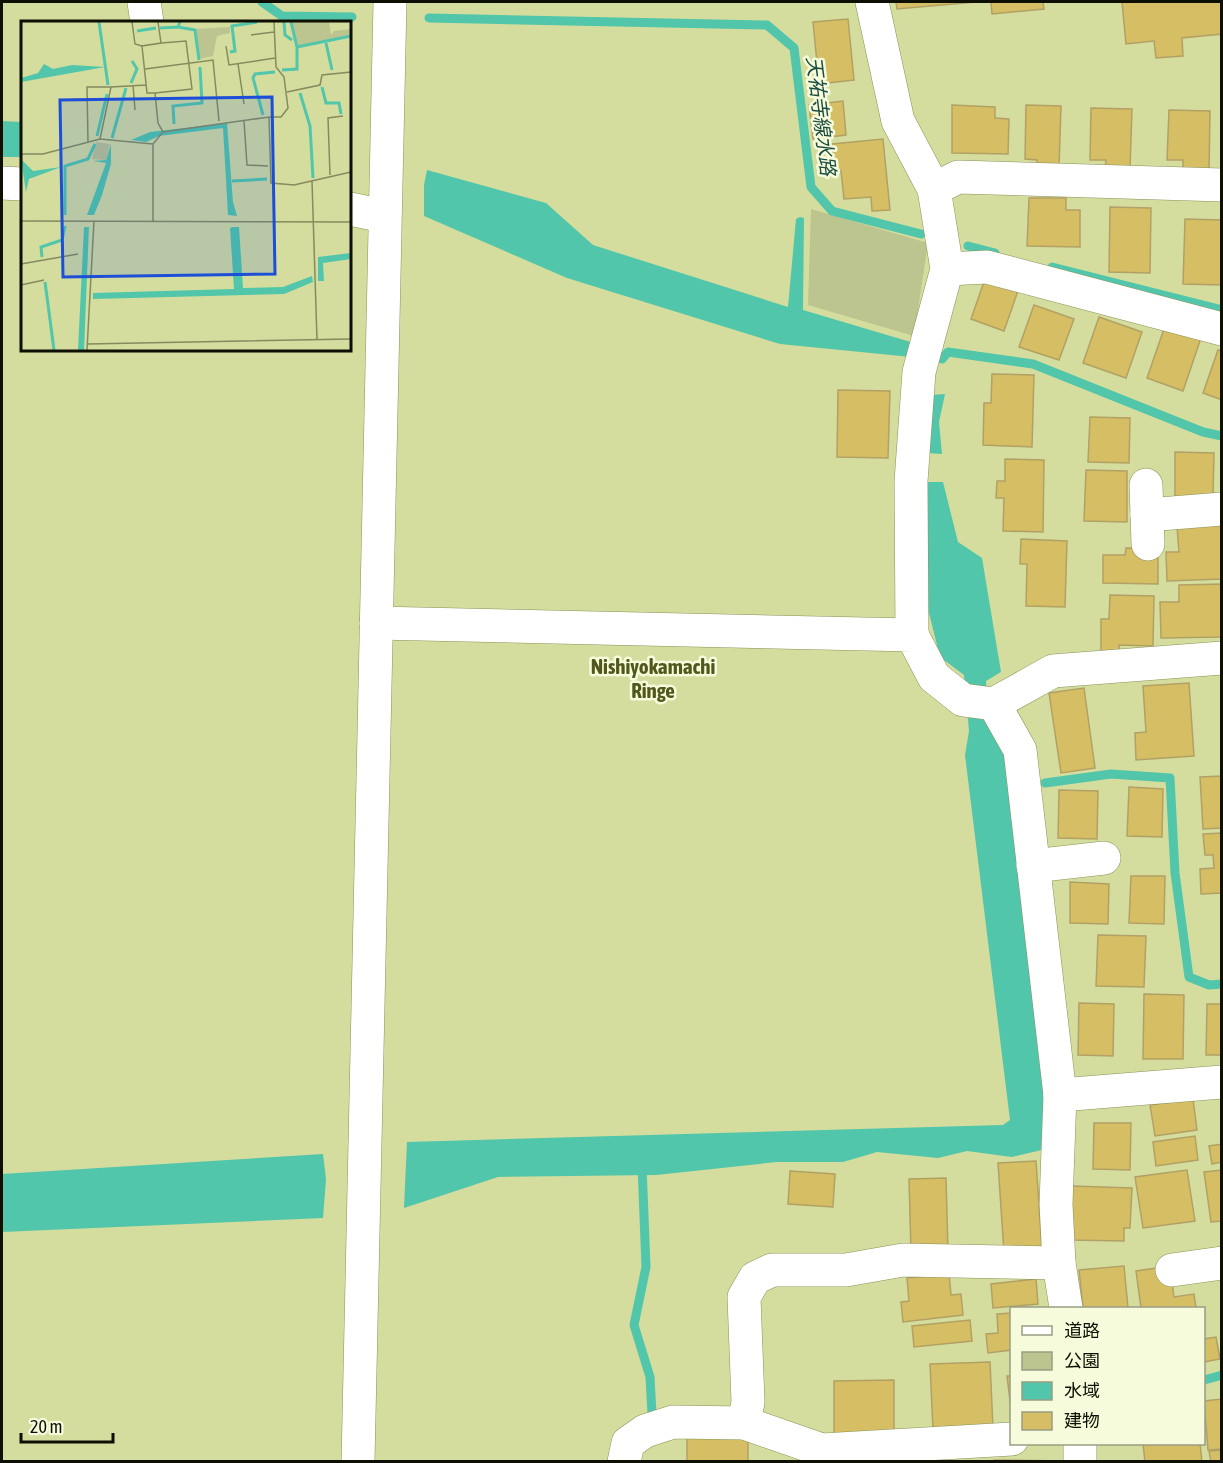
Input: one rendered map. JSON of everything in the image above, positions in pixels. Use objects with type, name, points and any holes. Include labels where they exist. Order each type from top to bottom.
[{"type":"street","points":[[144,2],[147,21]]},
{"type":"street","points":[[358,1461],[390,2]]},
{"type":"street","points":[[872,2],[898,121],[934,189],[947,269],[922,354],[910,481],[912,635],[934,677],[979,702],[1020,750],[1060,1095],[1056,1204],[1059,1263],[1066,1307]]},
{"type":"street","points":[[934,189],[958,177],[1221,185]]},
{"type":"street","points":[[2,183],[21,184]]},
{"type":"street","points":[[351,209],[384,216]]},
{"type":"street","points":[[947,269],[987,267],[1221,328]]},
{"type":"street","points":[[1147,515],[1221,509]]},
{"type":"street","points":[[376,623],[912,635]]},
{"type":"street","points":[[979,702],[1053,671],[1221,658]]},
{"type":"street","points":[[1033,866],[1104,858]]},
{"type":"street","points":[[1060,1095],[1221,1082]]},
{"type":"street","points":[[744,1423],[748,1402],[744,1297],[755,1278],[772,1270],[846,1270],[903,1260],[1059,1263]]},
{"type":"street","points":[[1172,1270],[1221,1263]]},
{"type":"street","points":[[624,1461],[628,1443],[645,1431],[673,1422],[744,1423],[822,1450],[1010,1439]]},
{"type":"street","points":[[1080,1445],[1080,1461]]},
{"type":"green space","points":[[811,209],[928,243],[914,336],[808,305]]},
{"type":"water","points":[[2,121],[21,122],[21,157],[2,157]]},
{"type":"water","points":[[427,170],[546,203],[593,245],[788,307],[796,219],[804,218],[803,310],[914,343],[911,357],[780,344],[567,278],[424,216],[424,185]]},
{"type":"water","points":[[945,394],[939,422],[942,454],[927,453],[929,395]]},
{"type":"water","points":[[922,482],[943,482],[958,542],[982,558],[1001,672],[986,681],[990,727],[1006,754],[1047,1068],[1046,1149],[1012,1157],[967,1151],[938,1158],[877,1152],[843,1162],[777,1162],[656,1175],[498,1177],[404,1208],[407,1142],[1003,1125],[1010,1120],[965,755],[969,731],[964,675],[940,657],[922,585]]},
{"type":"water","points":[[323,1154],[326,1179],[323,1218],[2,1232],[2,1174]]},
{"type":"building","points":[[896,2],[976,2],[897,9]]},
{"type":"building","points":[[991,2],[1043,2],[1044,9],[992,14]]},
{"type":"building","points":[[1122,2],[1222,2],[1222,34],[1182,38],[1183,56],[1156,58],[1154,41],[1126,44]]},
{"type":"building","points":[[848,19],[854,80],[819,84],[813,22]]},
{"type":"building","points":[[843,101],[846,135],[813,139],[809,105]]},
{"type":"building","points":[[952,105],[995,107],[995,118],[1009,119],[1008,154],[952,153]]},
{"type":"building","points":[[1026,105],[1061,106],[1059,167],[1037,167],[1037,160],[1025,159]]},
{"type":"building","points":[[1091,108],[1132,109],[1130,169],[1105,168],[1106,160],[1090,160]]},
{"type":"building","points":[[1169,110],[1210,111],[1209,172],[1183,171],[1183,160],[1167,160]]},
{"type":"building","points":[[883,139],[890,210],[872,211],[871,197],[844,199],[841,171],[835,172],[832,144]]},
{"type":"building","points":[[1029,198],[1066,198],[1066,210],[1080,210],[1080,247],[1027,246]]},
{"type":"building","points":[[1110,207],[1151,208],[1150,273],[1109,272]]},
{"type":"building","points":[[1185,219],[1222,220],[1222,285],[1183,284]]},
{"type":"building","points":[[987,273],[1020,285],[1004,331],[971,319]]},
{"type":"building","points":[[1034,305],[1074,319],[1059,360],[1019,347]]},
{"type":"building","points":[[1099,317],[1142,332],[1126,378],[1083,363]]},
{"type":"building","points":[[1165,326],[1201,338],[1183,391],[1147,378]]},
{"type":"building","points":[[1218,350],[1222,351],[1222,400],[1203,393]]},
{"type":"building","points":[[992,374],[1034,375],[1032,447],[983,445],[984,403],[991,403]]},
{"type":"building","points":[[838,390],[890,391],[888,458],[837,457]]},
{"type":"building","points":[[1090,417],[1130,418],[1129,463],[1088,462]]},
{"type":"building","points":[[1175,452],[1214,453],[1213,497],[1175,497]]},
{"type":"building","points":[[1005,459],[1044,460],[1043,532],[1003,531],[1004,498],[996,498],[997,481],[1005,481]]},
{"type":"building","points":[[1086,470],[1127,471],[1127,522],[1084,521]]},
{"type":"building","points":[[1222,525],[1222,579],[1167,581],[1166,552],[1179,552],[1177,527]]},
{"type":"building","points":[[1021,539],[1067,541],[1065,607],[1026,606],[1027,564],[1020,564]]},
{"type":"building","points":[[1126,548],[1158,549],[1158,584],[1103,583],[1103,555],[1125,555]]},
{"type":"building","points":[[1222,584],[1222,637],[1161,638],[1160,602],[1179,602],[1179,585]]},
{"type":"building","points":[[1110,595],[1154,596],[1153,646],[1119,645],[1119,652],[1101,652],[1101,619],[1109,619]]},
{"type":"building","points":[[1189,683],[1194,756],[1136,760],[1135,733],[1146,732],[1143,686]]},
{"type":"building","points":[[1084,688],[1095,768],[1061,773],[1049,693]]},
{"type":"building","points":[[1222,776],[1222,828],[1203,829],[1200,777]]},
{"type":"building","points":[[1129,787],[1163,789],[1162,837],[1127,836]]},
{"type":"building","points":[[1059,790],[1098,791],[1097,839],[1058,838]]},
{"type":"building","points":[[1222,833],[1222,893],[1201,894],[1200,869],[1214,868],[1213,855],[1205,855],[1203,834]]},
{"type":"building","points":[[1131,876],[1165,876],[1164,924],[1129,923]]},
{"type":"building","points":[[1070,882],[1109,884],[1108,924],[1070,923]]},
{"type":"building","points":[[1098,935],[1146,936],[1144,987],[1096,986]]},
{"type":"building","points":[[1144,994],[1184,995],[1183,1059],[1143,1059]]},
{"type":"building","points":[[1079,1003],[1114,1004],[1113,1056],[1078,1055]]},
{"type":"building","points":[[1207,1004],[1222,1004],[1222,1055],[1206,1055]]},
{"type":"building","points":[[1193,1099],[1197,1130],[1155,1136],[1150,1105]]},
{"type":"building","points":[[1094,1123],[1131,1123],[1130,1170],[1093,1169]]},
{"type":"building","points":[[1195,1136],[1198,1160],[1156,1166],[1153,1142]]},
{"type":"building","points":[[1222,1144],[1222,1162],[1212,1164],[1209,1146]]},
{"type":"building","points":[[1036,1161],[1042,1250],[1004,1253],[998,1163]]},
{"type":"building","points":[[1187,1170],[1195,1221],[1143,1228],[1135,1177]]},
{"type":"building","points":[[1222,1170],[1222,1221],[1211,1222],[1204,1172]]},
{"type":"building","points":[[790,1171],[835,1174],[833,1207],[788,1204]]},
{"type":"building","points":[[946,1178],[948,1251],[911,1252],[909,1179]]},
{"type":"building","points":[[1072,1186],[1132,1188],[1130,1228],[1124,1228],[1124,1241],[1071,1240]]},
{"type":"building","points":[[1124,1266],[1128,1307],[1083,1307],[1079,1270]]},
{"type":"building","points":[[1170,1266],[1174,1297],[1194,1294],[1196,1307],[1141,1307],[1136,1271]]},
{"type":"building","points":[[949,1274],[951,1295],[961,1294],[963,1315],[903,1322],[901,1302],[909,1301],[907,1278]]},
{"type":"building","points":[[1036,1279],[1038,1304],[993,1308],[991,1284]]},
{"type":"building","points":[[1010,1313],[1010,1350],[988,1353],[986,1334],[998,1333],[997,1314]]},
{"type":"building","points":[[970,1320],[972,1341],[914,1347],[912,1326]]},
{"type":"building","points":[[1216,1337],[1220,1359],[1205,1362],[1205,1339]]},
{"type":"building","points":[[990,1362],[993,1428],[933,1430],[930,1364]]},
{"type":"building","points":[[1007,1376],[1010,1376],[1010,1401]]},
{"type":"building","points":[[894,1380],[894,1436],[834,1436],[834,1381]]},
{"type":"building","points":[[1222,1399],[1222,1449],[1208,1450],[1205,1401]]},
{"type":"building","points":[[687,1437],[748,1437],[748,1462],[687,1462]]},
{"type":"building","points":[[1143,1445],[1200,1445],[1202,1462],[1145,1462]]},
{"type":"building","points":[[1222,1450],[1222,1462],[1211,1462],[1209,1451]]},
{"type":"building","points":[[994,1460],[1065,1461],[1065,1462],[994,1462]]},
{"type":"waterway","name":"天祐寺線水路","points":[[262,2],[282,16],[352,17]]},
{"type":"waterway","name":"天祐寺線水路","points":[[429,18],[767,25],[794,48],[811,187],[832,211],[921,234]]},
{"type":"waterway","name":"天祐寺線水路","points":[[968,246],[995,253]]},
{"type":"waterway","name":"天祐寺線水路","points":[[1052,267],[1222,310]]},
{"type":"waterway","points":[[930,356],[942,359],[948,352],[1033,364],[1203,432],[1222,436]]},
{"type":"waterway","points":[[1045,783],[1111,774],[1170,778],[1175,873],[1189,977],[1209,985],[1222,984]]},
{"type":"waterway","points":[[642,1165],[646,1267],[634,1325],[650,1377],[652,1414]]},
{"type":"waterway","points":[[1205,1380],[1222,1375]]},
{"type":"district","name":"Nishiyokamachi Ringe","points":[[653,679]]}]
